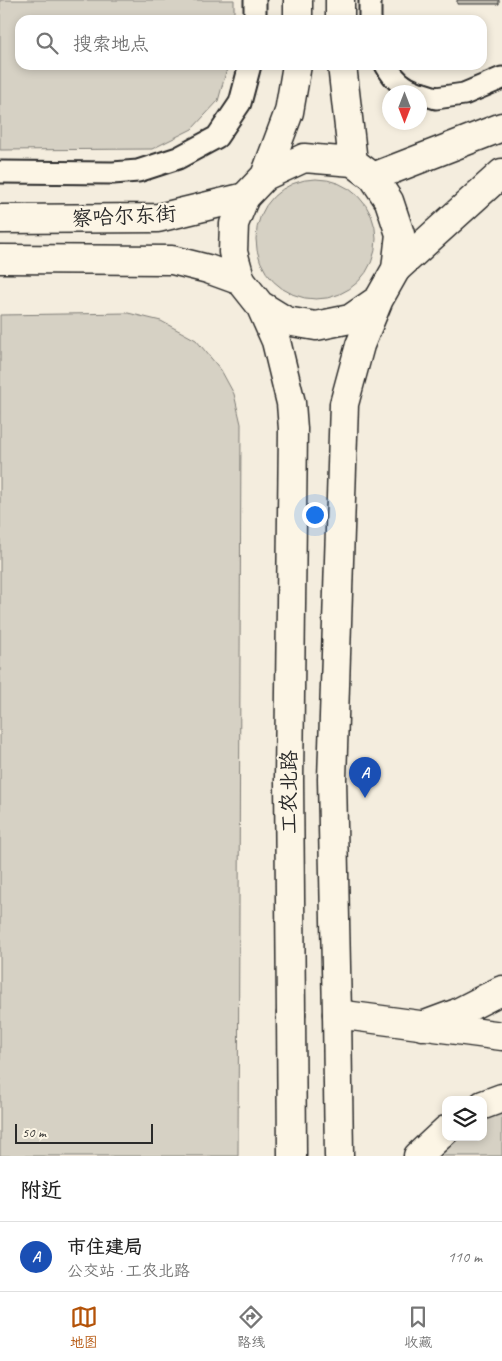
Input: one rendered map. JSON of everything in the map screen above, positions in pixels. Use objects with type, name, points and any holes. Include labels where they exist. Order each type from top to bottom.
[{"type":"main road","points":[[298,0],[298,15]]},
{"type":"main road","points":[[340,0],[340,15]]},
{"type":"main road","points":[[265,176],[289,112],[297,70]]},
{"type":"main road","points":[[343,70],[363,169],[390,201],[400,234],[396,268]]},
{"type":"main road","points":[[502,128],[363,169],[304,158],[265,176],[245,197],[234,224],[233,252],[241,281],[260,305],[286,321],[316,326],[350,319],[379,299],[396,268],[502,173]]},
{"type":"main road","name":"察哈尔东街","points":[[0,220],[158,218],[245,197]]},
{"type":"main road","name":"察哈尔东街","points":[[0,259],[172,260],[208,269],[241,281]]},
{"type":"main road","name":"工农北路","points":[[339,1156],[332,779],[344,404],[360,345],[379,299]]},
{"type":"main road","name":"工农北路","points":[[260,305],[276,341],[291,403],[293,429],[289,780],[292,1156]]},
{"type":"main road","points":[[422,1026],[457,1013],[502,990]]},
{"type":"main road","points":[[337,1014],[502,1036]]},
{"type":"main road","points":[[487,1104],[502,1098]]},
{"type":"main road","points":[[418,1156],[442,1134]]},
{"type":"street","points":[[255,0],[255,15]]},
{"type":"street","points":[[370,0],[370,15]]},
{"type":"street","points":[[0,172],[113,173],[138,171],[178,158],[217,137],[240,103],[249,70]]},
{"type":"street","points":[[389,70],[403,85]]},
{"type":"street","points":[[427,96],[436,98],[464,94],[502,78]]},
{"type":"shaded area","points":[[0,0],[234,0],[234,15],[15,15],[15,70],[227,70],[218,101],[192,129],[152,149],[0,150]]},
{"type":"shaded area","points":[[316,179],[339,183],[358,197],[372,216],[376,239],[372,262],[358,281],[339,295],[316,299],[293,295],[274,281],[260,262],[256,239],[260,216],[274,197],[293,183]]},
{"type":"shaded area","points":[[128,313],[161,321],[196,340],[221,370],[234,394],[241,424],[238,1156],[0,1156],[0,315]]},
{"type":"shaded area","points":[[502,1111],[502,1156],[437,1156],[453,1141],[487,1141],[487,1119]]},
{"type":"building","points":[[457,0],[499,0],[499,4],[457,4]]},
{"type":"place","name":"市住建局","points":[[365,798]]}]
